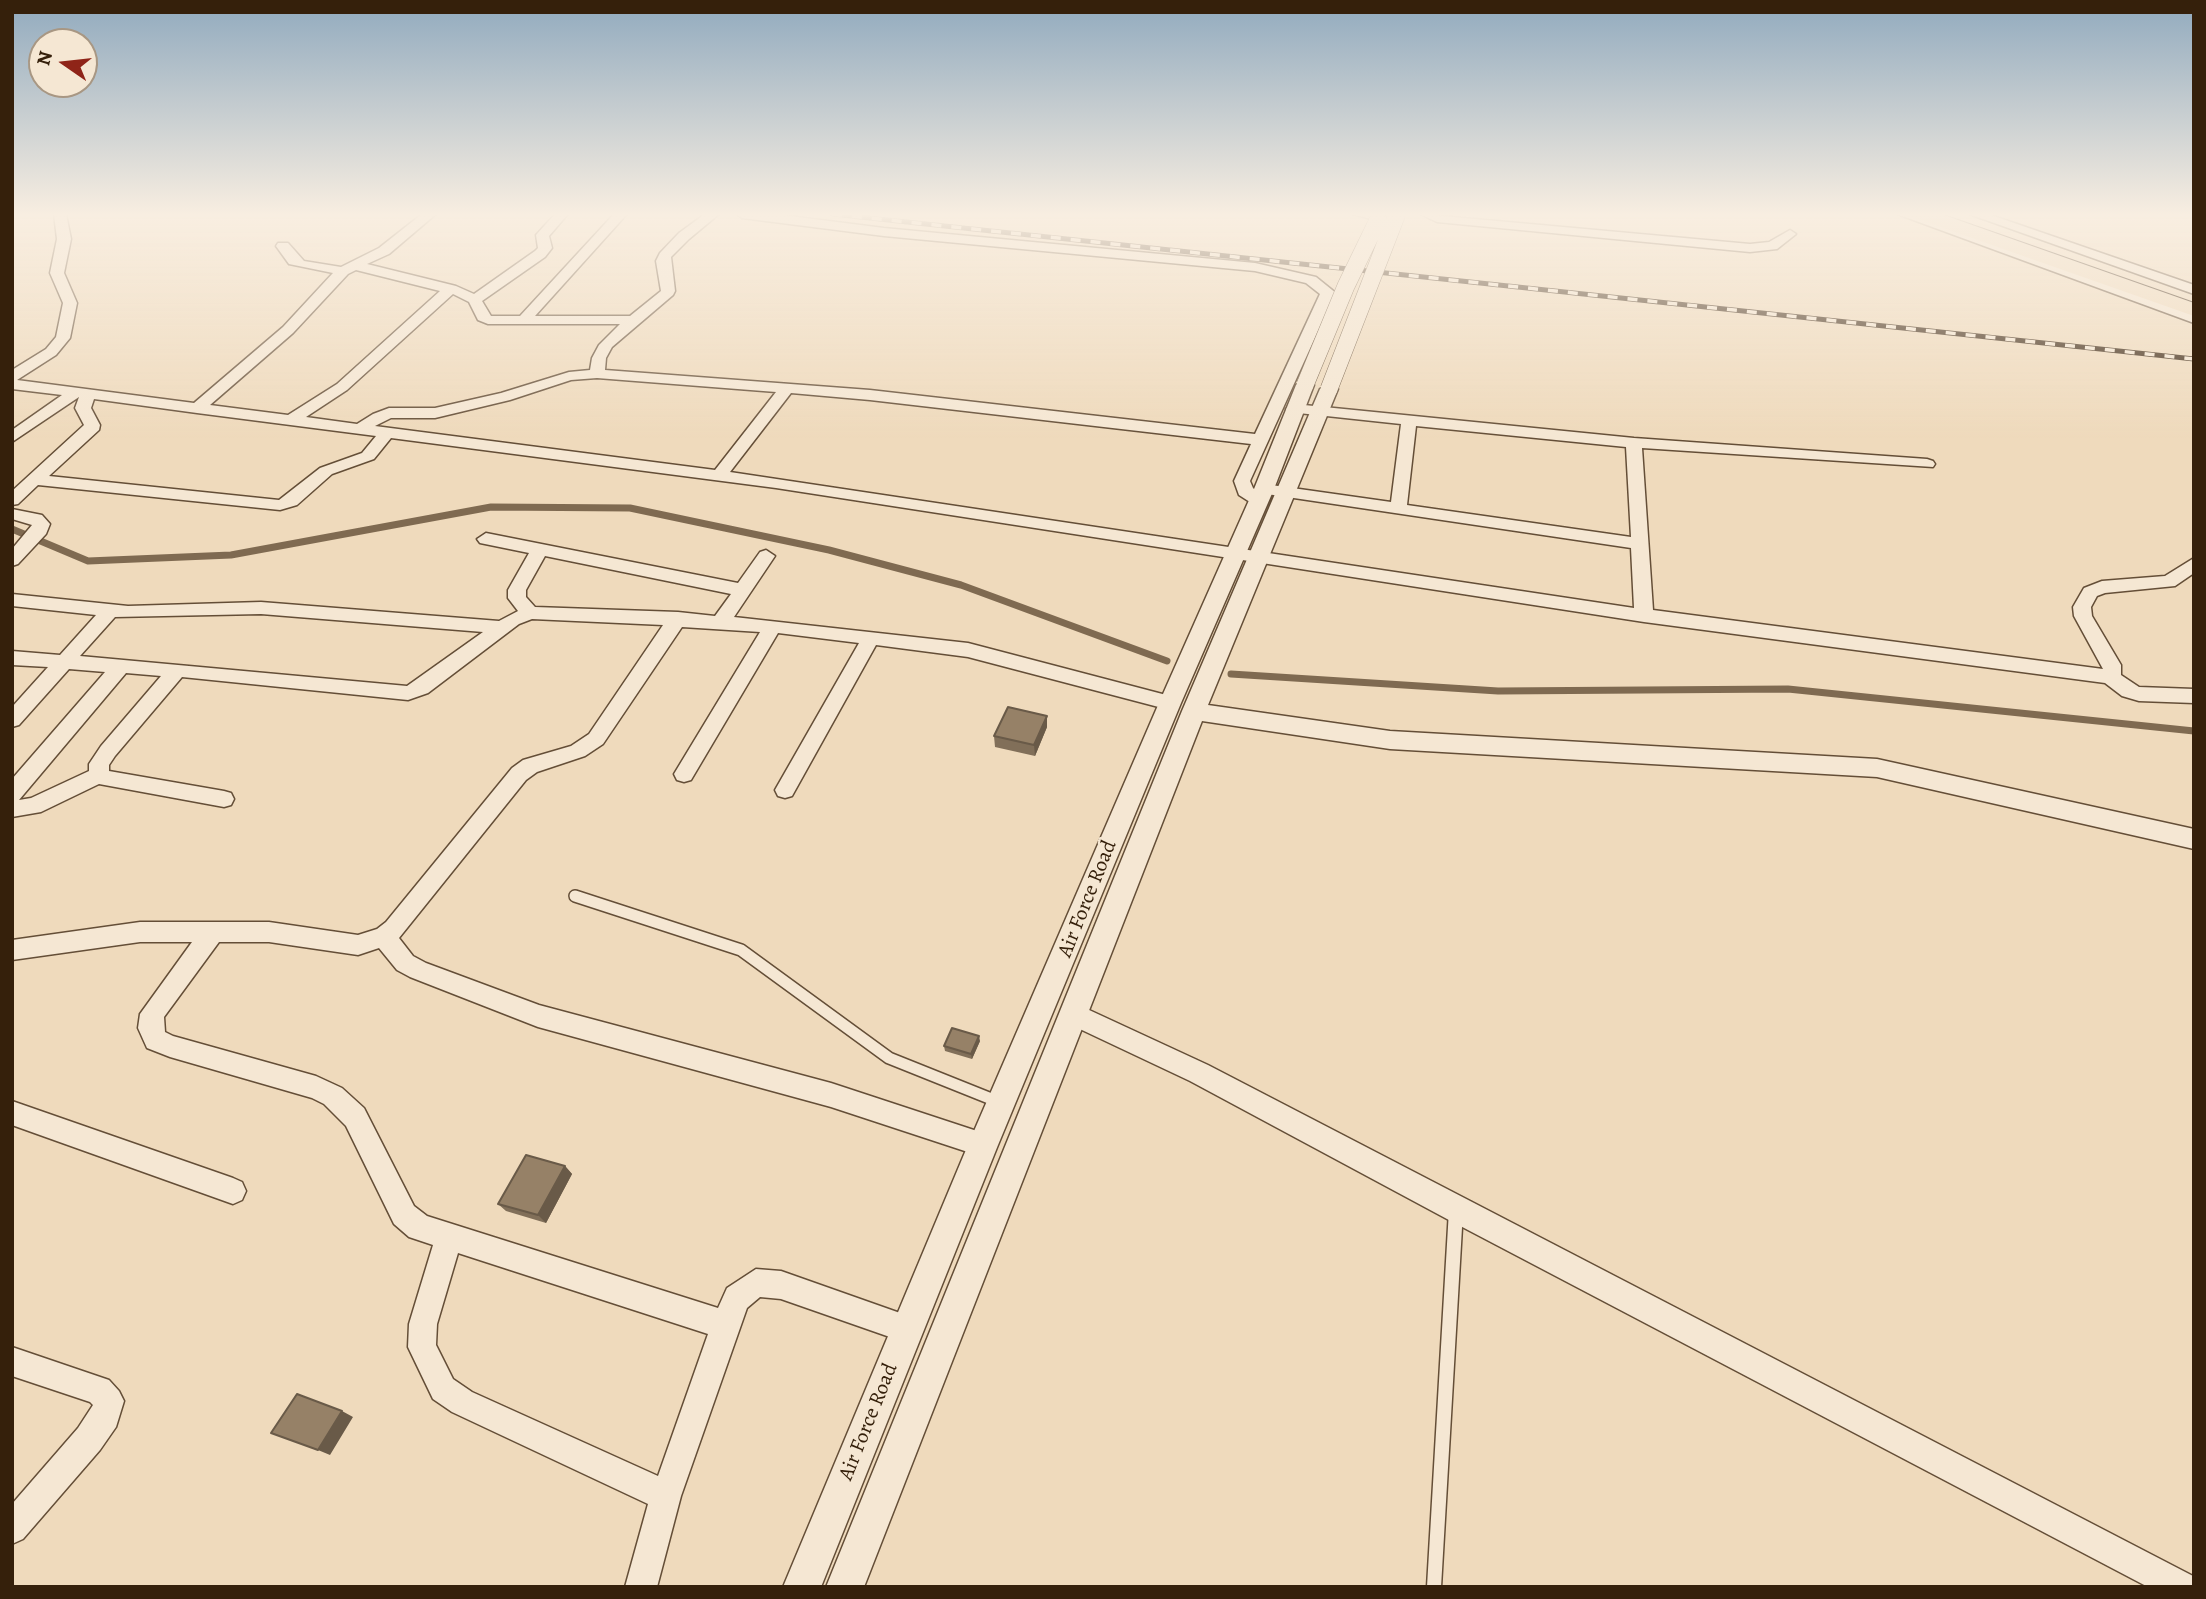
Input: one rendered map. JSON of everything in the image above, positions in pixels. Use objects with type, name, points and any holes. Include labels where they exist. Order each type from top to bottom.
[{"type":"main road","points":[[2133,289],[2194,310]]},
{"type":"main road","points":[[2159,289],[2194,301]]},
{"type":"street","points":[[12,377],[51,352],[63,338],[70,303],[64,289]]},
{"type":"street","points":[[197,408],[288,330],[328,289]]},
{"type":"street","points":[[291,420],[342,387],[451,289],[475,300],[483,317],[488,320],[633,320]]},
{"type":"street","points":[[475,300],[491,289]]},
{"type":"street","points":[[524,320],[552,289]]},
{"type":"street","points":[[597,374],[599,358],[606,345],[666,295],[668,289]]},
{"type":"street","points":[[1323,289],[1334,297],[1242,481],[1245,491],[1261,494],[1286,492],[1640,544]]},
{"type":"street","name":"Air Force Road","points":[[802,1587],[983,1145],[1182,707],[1245,556],[1261,494],[1305,385],[1339,289]]},
{"type":"street","name":"Air Force Road","points":[[1245,556],[1286,492],[1321,412],[1368,289]]},
{"type":"street","points":[[2110,289],[2194,319]]},
{"type":"street","points":[[359,429],[377,416],[389,413],[435,413],[505,397],[569,376],[597,374],[870,395],[1262,440]]},
{"type":"street","points":[[12,384],[776,484],[1644,616],[2109,676],[2129,691],[2139,694],[2194,696]]},
{"type":"street","points":[[718,478],[787,389]]},
{"type":"street","points":[[12,437],[82,394]]},
{"type":"street","points":[[12,500],[91,430],[92,425],[83,408],[82,394]]},
{"type":"street","points":[[1294,409],[1634,443],[1927,464]]},
{"type":"street","points":[[1398,510],[1409,421]]},
{"type":"street","points":[[36,480],[280,505],[299,496],[326,471],[368,456],[386,432]]},
{"type":"street","points":[[1634,443],[1644,616]]},
{"type":"street","points":[[12,514],[36,519],[41,524],[40,530],[18,554]]},
{"type":"street","points":[[486,538],[743,590]]},
{"type":"street","points":[[530,613],[517,598],[517,590],[540,550]]},
{"type":"street","points":[[721,622],[766,556]]},
{"type":"street","points":[[2109,676],[2113,672],[2111,665],[2084,616],[2082,607],[2090,592],[2102,587],[2161,585],[2190,570]]},
{"type":"street","points":[[17,605],[138,612],[261,608],[500,627]]},
{"type":"street","points":[[12,720],[111,610]]},
{"type":"street","points":[[12,658],[177,670],[408,693],[421,688],[500,627],[530,613],[678,618],[774,626],[988,653],[1182,707],[1344,735],[1390,740],[1868,767],[2194,839]]},
{"type":"street","points":[[12,950],[121,933],[269,932],[358,945],[384,937],[394,929],[519,774],[530,766],[578,751],[596,739],[678,618]]},
{"type":"street","points":[[684,774],[774,626]]},
{"type":"street","points":[[785,790],[871,638]]},
{"type":"street","points":[[12,794],[120,667]]},
{"type":"street","points":[[99,775],[99,764],[108,751],[177,670]]},
{"type":"street","name":"Air Force Road","points":[[845,1587],[1074,1014],[1182,707]]},
{"type":"street","points":[[12,809],[34,806],[99,775],[111,780],[224,799]]},
{"type":"street","points":[[213,932],[152,1014],[150,1028],[156,1040],[316,1088],[334,1096],[355,1117],[404,1215],[419,1227],[725,1325]]},
{"type":"street","points":[[384,937],[405,963],[418,970],[538,1016],[831,1095],[983,1145]]},
{"type":"street","points":[[1074,1014],[1199,1073],[1456,1210],[2182,1587]]},
{"type":"street","points":[[12,1113],[233,1191]]},
{"type":"street","points":[[449,1236],[423,1324],[422,1347],[443,1389],[462,1402],[666,1496]]},
{"type":"street","points":[[641,1587],[666,1496],[725,1325],[737,1298],[757,1283],[781,1285],[907,1329]]},
{"type":"street","points":[[12,1361],[99,1390],[110,1401],[105,1416],[89,1439],[12,1528]]},
{"type":"lane","points":[[575,895],[727,943],[741,950],[889,1058],[1002,1103]]},
{"type":"lane","points":[[1434,1587],[1456,1210]]},
{"type":"building","points":[[1008,707],[1047,716],[1034,745],[994,736]]},
{"type":"building","points":[[952,1028],[979,1036],[971,1054],[944,1046]]},
{"type":"building","points":[[526,1155],[565,1166],[538,1215],[498,1204]]},
{"type":"building","points":[[297,1394],[342,1411],[318,1450],[271,1433]]},
{"type":"waterway","points":[[12,529],[88,561],[231,555],[491,507],[630,508],[829,550],[961,585],[1167,661]]},
{"type":"waterway","points":[[1231,674],[1498,691],[1788,689],[2194,731]]},
{"type":"railway","points":[[1533,289],[2194,359]]}]
